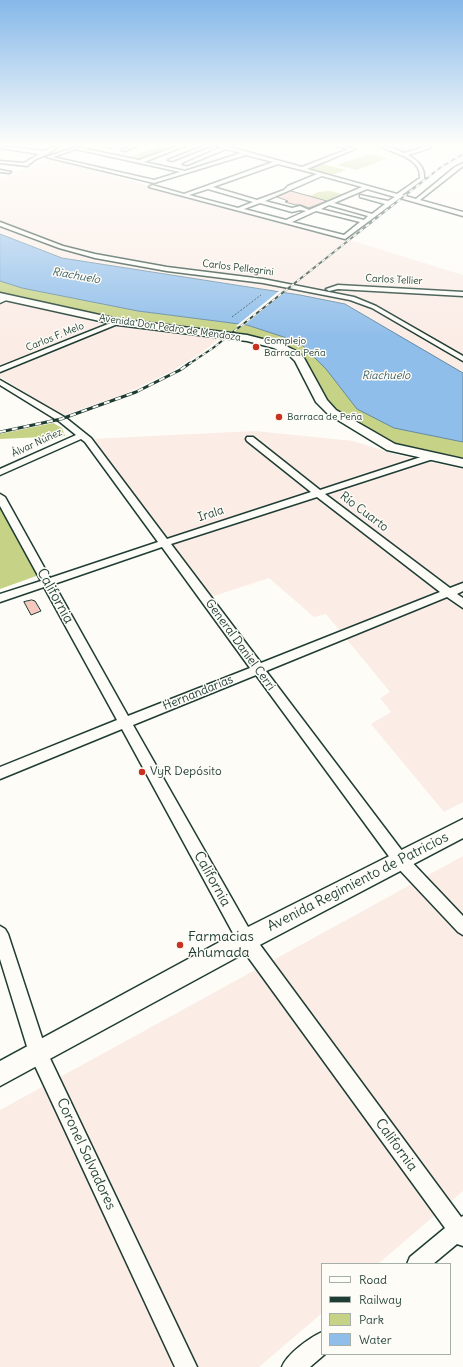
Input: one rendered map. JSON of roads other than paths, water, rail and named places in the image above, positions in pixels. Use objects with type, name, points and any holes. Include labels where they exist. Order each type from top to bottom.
[{"type":"main road","name":"Avenida Don Pedro de Mendoza","points":[[3,298],[118,322],[254,339],[283,348],[294,354],[300,360],[322,402],[332,412],[363,429],[385,445],[430,457],[463,463]]},
{"type":"main road","name":"Avenida Regimiento de Patricios","points":[[0,1074],[246,940],[463,828]]},
{"type":"street","points":[[239,209],[345,237],[382,209]]},
{"type":"street","points":[[305,209],[364,222]]},
{"type":"street","points":[[348,209],[373,216]]},
{"type":"street","points":[[444,209],[463,214]]},
{"type":"street","points":[[286,222],[313,210]]},
{"type":"street","name":"Carlos Pellegrini","points":[[0,224],[54,245],[95,256],[167,269],[246,278],[352,298],[374,306],[463,359]]},
{"type":"street","name":"Carlos Tellier","points":[[324,292],[331,288],[338,287],[463,294]]},
{"type":"street","name":"Carlos F. Melo","points":[[0,370],[118,322]]},
{"type":"street","name":"General Daniel Cerri","points":[[0,382],[61,419],[82,434],[92,444],[401,861],[463,927]]},
{"type":"street","name":"Álvar Núñez","points":[[0,472],[82,434]]},
{"type":"street","name":"Río Cuarto","points":[[250,439],[463,604]]},
{"type":"street","name":"Irala","points":[[0,598],[430,457]]},
{"type":"street","name":"California","points":[[0,497],[246,940],[461,1230]]},
{"type":"street","name":"Hernandarias","points":[[0,773],[463,587]]},
{"type":"street","name":"Coronel Salvadores","points":[[0,934],[38,1053],[186,1367]]},
{"type":"street","points":[[418,1263],[461,1230]]},
{"type":"street","points":[[293,1367],[321,1344]]},
{"type":"water","name":"Riachuelo","points":[[0,234],[62,258],[300,295],[345,304],[463,373],[463,442],[394,428],[357,409],[326,369],[299,342],[247,325],[138,311],[22,288],[0,281]]},
{"type":"railway","points":[[189,364],[213,348],[388,209]]},
{"type":"railway","points":[[0,432],[61,419],[136,392],[180,370],[190,363]]},
{"type":"place","name":"Complejo Barraca Peña","points":[[256,347]]},
{"type":"place","name":"Barraca de Peña","points":[[279,417]]},
{"type":"place","name":"VyR Depósito","points":[[142,772]]},
{"type":"place","name":"Farmacias Ahumada","points":[[180,945]]}]
